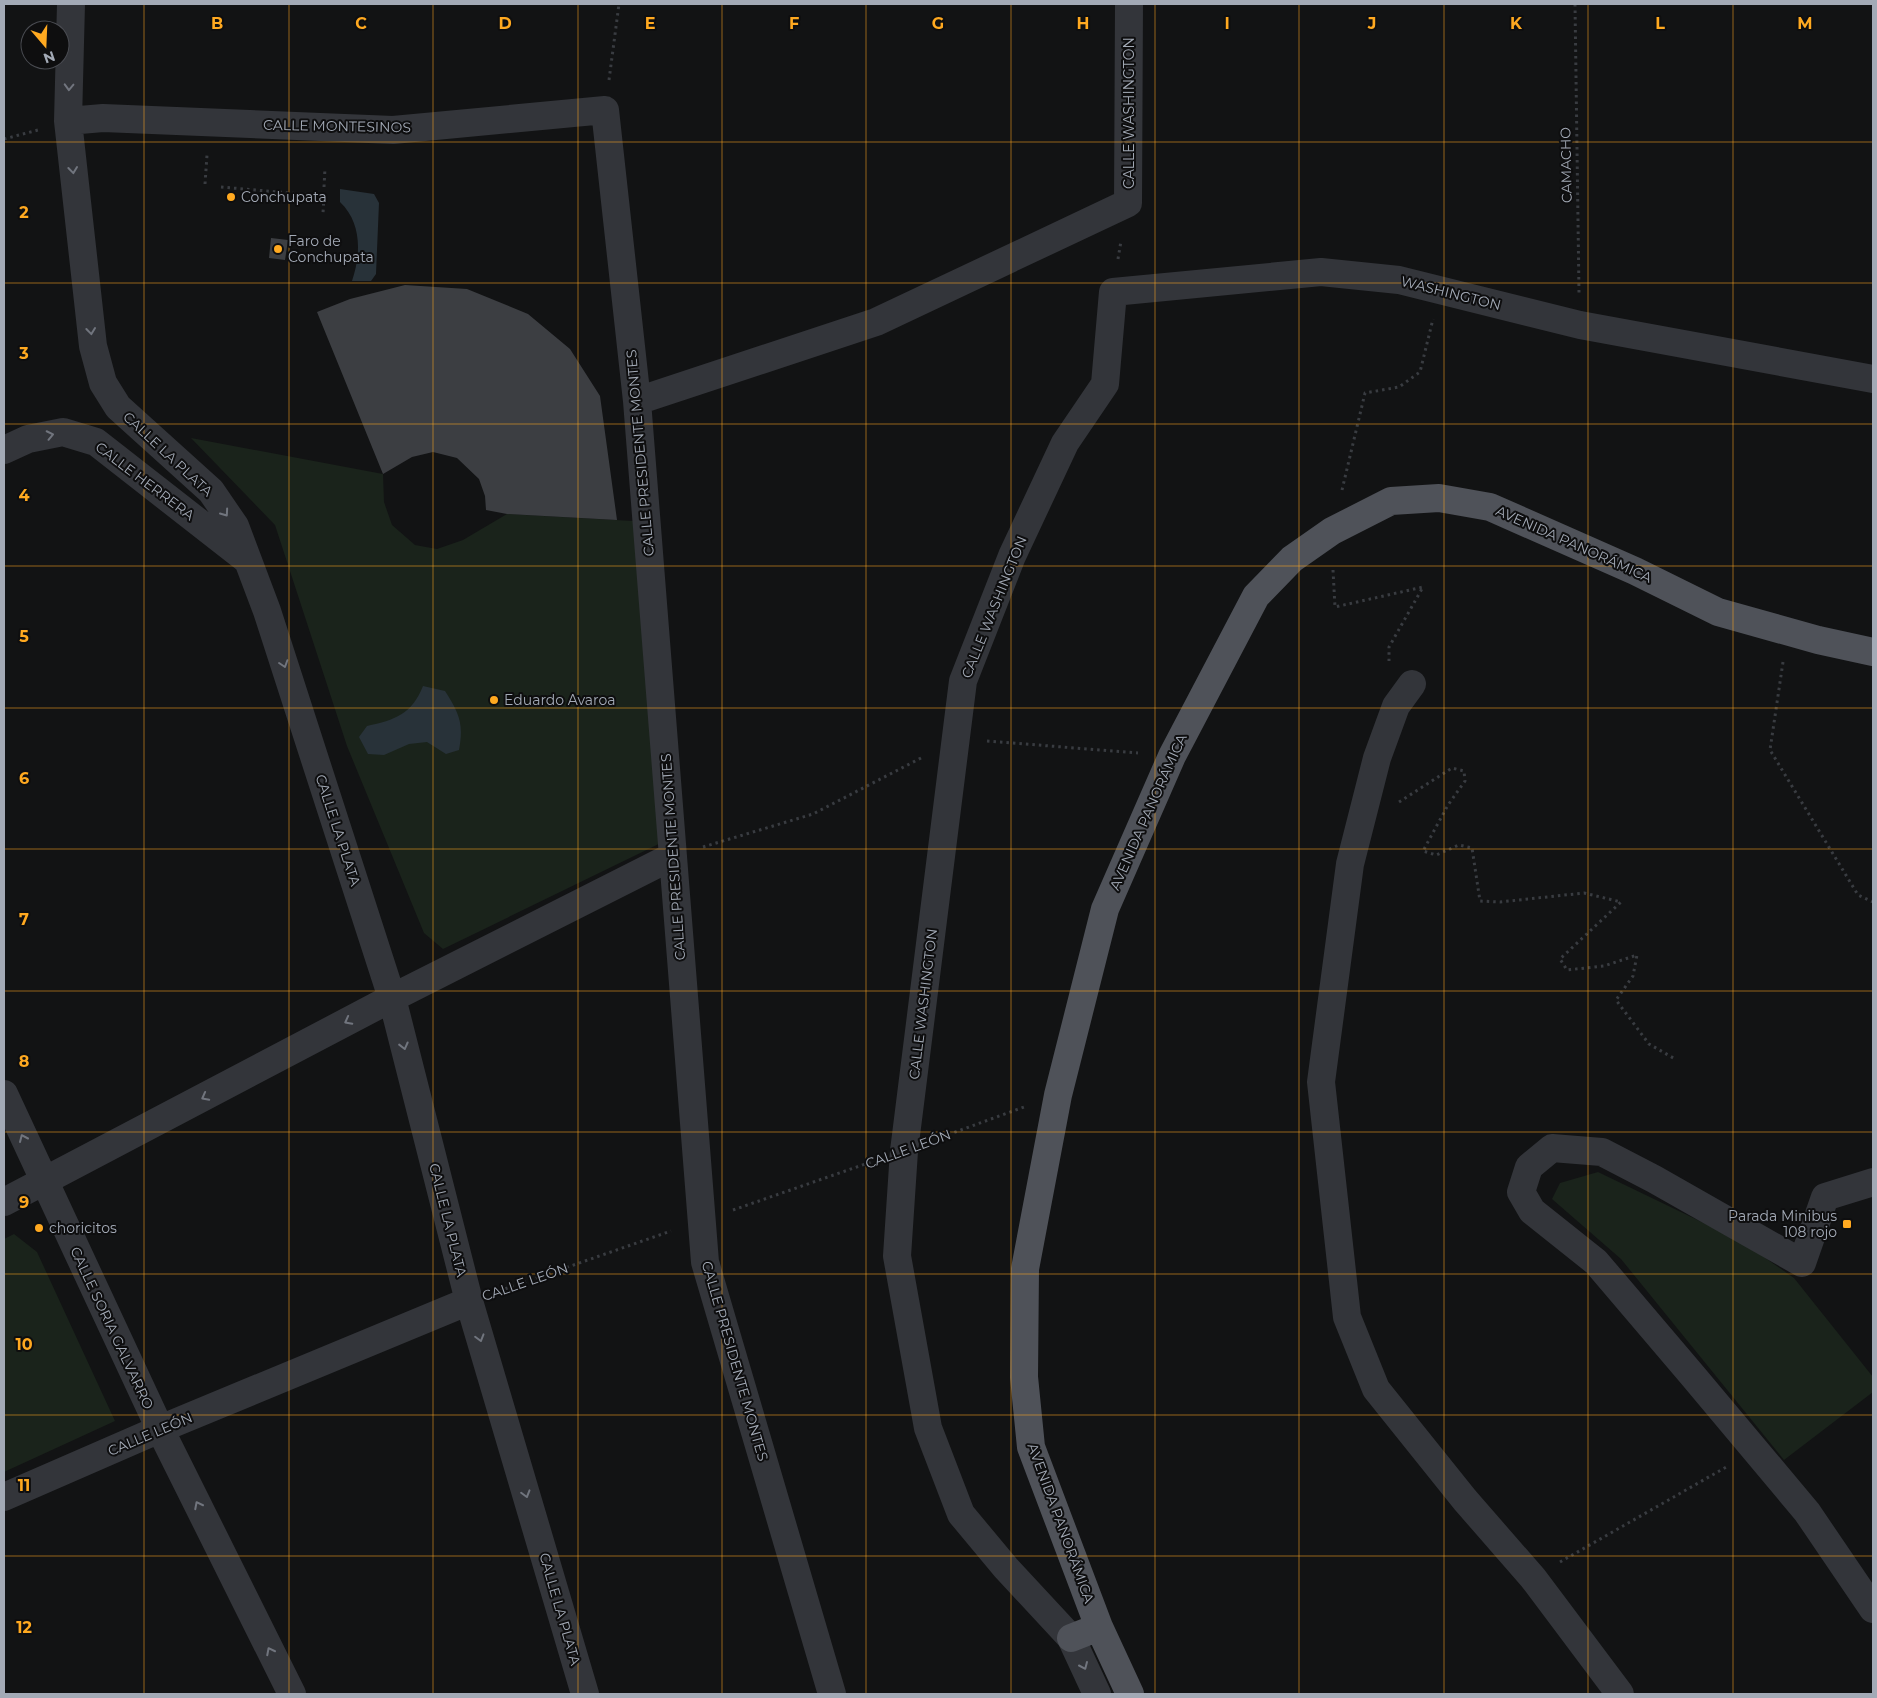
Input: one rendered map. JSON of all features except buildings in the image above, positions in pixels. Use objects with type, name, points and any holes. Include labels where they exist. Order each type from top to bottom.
[{"type":"main road","name":"AVENIDA PANORÁMICA","points":[[1130,1694],[1099,1627],[1032,1447],[1024,1377],[1025,1269],[1058,1095],[1105,909],[1172,756],[1256,596],[1292,559],[1332,531],[1391,501],[1439,498],[1490,507],[1635,571],[1718,612],[1787,632],[1873,652]]},
{"type":"main road","points":[[1071,1638],[1099,1627]]},
{"type":"street","name":"CALLE LA PLATA","points":[[71,4],[68,121],[93,346],[103,383],[118,407],[210,491],[235,526],[248,560],[267,612],[392,998],[469,1301],[585,1694]]},
{"type":"street","name":"CALLE WASHINGTON","points":[[637,401],[876,322],[1128,202],[1130,4]]},
{"type":"street","name":"CALLE MONTESINOS","points":[[68,121],[103,118],[393,130],[605,110]]},
{"type":"street","name":"CALLE PRESIDENTE MONTES","points":[[605,110],[637,401],[705,1262],[832,1694]]},
{"type":"street","name":"WASHINGTON","points":[[1113,292],[1321,272],[1399,280],[1580,325],[1873,379]]},
{"type":"street","name":"CALLE WASHINGTON","points":[[1097,1694],[1071,1638],[1006,1568],[961,1514],[928,1428],[897,1256],[904,1151],[963,681],[1012,556],[1065,443],[1105,384],[1113,292]]},
{"type":"street","name":"CALLE HERRERA","points":[[4,450],[28,439],[63,432],[96,442],[248,560]]},
{"type":"street","points":[[1409,688],[1396,706],[1377,758],[1350,864],[1321,1082],[1347,1317],[1376,1389],[1464,1500],[1533,1578],[1620,1694]]},
{"type":"street","points":[[4,1202],[392,998],[674,856]]},
{"type":"street","name":"CALLE SORIA GALVARRO","points":[[4,1094],[43,1182],[160,1429],[292,1694]]},
{"type":"street","points":[[1873,1182],[1824,1197],[1802,1263],[1654,1179],[1602,1152],[1552,1148],[1529,1167],[1521,1192],[1532,1211],[1596,1262],[1755,1450],[1807,1512],[1873,1609]]},
{"type":"street","name":"CALLE LEÓN","points":[[4,1498],[160,1429],[469,1301]]},
{"type":"path","points":[[605,110],[619,4]]},
{"type":"path","name":"CAMACHO","points":[[1575,4],[1580,325]]},
{"type":"path","points":[[205,184],[209,155]]},
{"type":"path","points":[[324,187],[325,168]]},
{"type":"path","points":[[221,187],[324,196],[322,213]]},
{"type":"path","points":[[1113,292],[1128,202]]},
{"type":"path","points":[[1409,688],[1388,685],[1389,647],[1423,587],[1335,607],[1332,531],[1365,393],[1398,387],[1420,372],[1440,290]]},
{"type":"path","points":[[1787,632],[1770,750],[1858,895],[1873,902]]},
{"type":"path","points":[[1367,797],[1374,811],[1396,804],[1452,768],[1464,771],[1465,781],[1448,805],[1423,851],[1436,855],[1459,846],[1472,848],[1480,901],[1500,902],[1584,893],[1621,902],[1560,959],[1567,970],[1604,966],[1637,955],[1633,976],[1616,1000],[1649,1044],[1675,1059]]},
{"type":"path","name":"CALLE LEÓN","points":[[469,1301],[904,1151],[1058,1095]]},
{"type":"path","points":[[1533,1578],[1755,1450]]},
{"type":"shaded area","points":[[340,189],[374,194],[379,203],[376,274],[371,281],[352,281],[357,260],[358,239],[352,219],[340,202]]},
{"type":"shaded area","points":[[191,438],[383,474],[384,502],[392,525],[415,545],[437,549],[463,540],[507,514],[633,521],[667,840],[443,949],[424,933],[347,746],[275,525]]},
{"type":"shaded area","points":[[423,686],[445,691],[454,706],[461,732],[459,750],[446,754],[427,742],[409,744],[384,755],[368,754],[359,737],[367,726],[394,718],[408,709],[419,696]]},
{"type":"shaded area","points":[[1598,1172],[1741,1241],[1794,1278],[1873,1377],[1873,1392],[1784,1460],[1621,1259],[1552,1199],[1560,1183]]},
{"type":"shaded area","points":[[14,1234],[37,1252],[115,1421],[4,1472],[4,1239]]},
{"type":"place","name":"Conchupata","points":[[231,197]]},
{"type":"place","name":"Faro de Conchupata","points":[[278,249]]},
{"type":"place","name":"Eduardo Avaroa","points":[[494,700]]},
{"type":"place","name":"Parada Minibus 108 rojo","points":[[1847,1224]]},
{"type":"place","name":"choricitos","points":[[39,1228]]}]
